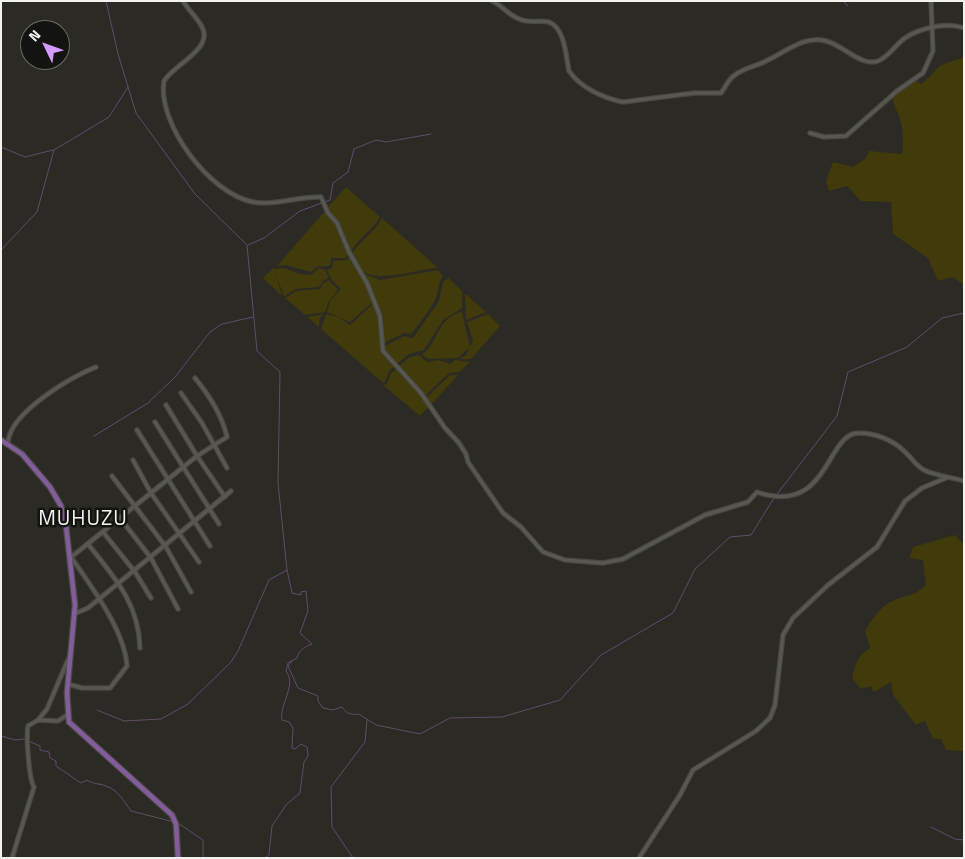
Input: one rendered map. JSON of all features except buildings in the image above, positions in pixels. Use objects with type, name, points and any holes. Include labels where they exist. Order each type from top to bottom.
[{"type":"main road","points":[[1,440],[8,443],[33,465],[58,499],[66,526],[71,558],[74,614],[67,715],[71,726],[176,822],[178,858]]},
{"type":"street","points":[[183,1],[202,25],[204,32],[199,48],[176,66],[164,81],[167,112],[179,138],[204,172],[240,198],[266,203],[303,197],[321,197],[367,283],[380,316],[384,353],[420,393],[444,428],[459,443],[466,454],[468,462],[504,513],[521,527],[543,552],[565,560],[611,562],[634,555],[705,515],[748,502],[757,492],[774,498],[785,498],[798,494],[822,473],[845,439],[856,433],[875,435],[890,441],[902,449],[920,468],[948,478],[964,481]]},
{"type":"street","points":[[492,1],[518,19],[534,23],[547,22],[556,27],[560,33],[569,71],[572,75],[587,88],[611,100],[623,102],[694,93],[721,93],[737,73],[768,61],[796,44],[810,40],[821,40],[836,44],[862,60],[870,62],[880,60],[904,38],[932,28],[964,28]]},
{"type":"street","points":[[810,133],[824,137],[846,136],[897,92],[923,73],[933,51],[931,1]]},
{"type":"street","points":[[8,443],[10,431],[16,422],[49,393],[96,366]]},
{"type":"street","points":[[68,684],[82,688],[110,688],[125,671],[126,662],[116,630],[100,599],[71,558],[197,456],[227,437],[225,428],[210,399],[194,378]]},
{"type":"street","points":[[181,393],[194,410],[227,468]]},
{"type":"street","points":[[166,405],[225,497]]},
{"type":"street","points":[[155,422],[182,468],[219,524]]},
{"type":"street","points":[[137,430],[210,546]]},
{"type":"street","points":[[133,460],[151,493],[199,562]]},
{"type":"street","points":[[112,476],[166,547],[191,592]]},
{"type":"street","points":[[639,858],[693,770],[756,731],[770,718],[775,705],[783,635],[793,618],[828,585],[877,547],[905,501],[932,483],[948,478]]},
{"type":"street","points":[[74,614],[81,613],[100,599],[166,547],[232,491]]},
{"type":"street","points":[[120,518],[151,558],[178,609]]},
{"type":"street","points":[[103,532],[134,572],[151,598]]},
{"type":"street","points":[[88,544],[119,584],[137,621],[140,648]]},
{"type":"street","points":[[12,858],[34,787],[31,783],[31,766],[26,740],[28,726],[38,720],[50,702],[71,652]]},
{"type":"street","points":[[38,720],[58,721],[67,715]]},
{"type":"shaded area","points":[[964,57],[964,285],[953,277],[938,281],[928,258],[893,234],[891,202],[861,201],[847,186],[829,191],[826,181],[833,162],[853,167],[866,158],[869,151],[902,154],[902,130],[893,102],[893,93],[911,78],[922,84],[941,65]]},
{"type":"shaded area","points":[[346,187],[380,217],[350,253],[337,220],[327,208]]},
{"type":"shaded area","points":[[324,212],[334,223],[348,255],[345,258],[331,258],[330,266],[316,267],[311,272],[285,265],[277,266]]},
{"type":"shaded area","points":[[382,218],[438,268],[386,276],[366,274],[359,269],[351,255]]},
{"type":"shaded area","points":[[350,257],[365,279],[373,302],[350,322],[327,312],[330,301],[341,289],[331,279],[327,270],[332,268],[333,261],[346,260]]},
{"type":"shaded area","points":[[274,267],[282,296],[263,278]]},
{"type":"shaded area","points":[[284,268],[300,274],[311,275],[319,268],[325,270],[329,278],[324,280],[319,287],[295,289],[284,297],[275,269]]},
{"type":"shaded area","points":[[438,270],[443,276],[436,299],[420,323],[411,334],[404,333],[384,343],[383,315],[364,274],[380,280]]},
{"type":"shaded area","points":[[448,278],[462,291],[462,308],[443,320],[424,350],[409,354],[396,365],[384,351],[383,347],[404,336],[413,338],[439,301],[443,282]]},
{"type":"shaded area","points":[[329,280],[338,290],[329,301],[325,312],[305,315],[285,298],[296,291],[320,289],[322,284]]},
{"type":"shaded area","points":[[465,295],[467,295],[486,312],[466,320]]},
{"type":"shaded area","points":[[373,304],[380,316],[381,352],[394,367],[389,371],[385,382],[382,382],[321,329],[326,314],[338,317],[350,325]]},
{"type":"shaded area","points":[[462,312],[470,347],[458,358],[428,359],[422,354],[432,344],[442,325],[453,315]]},
{"type":"shaded area","points":[[324,314],[320,318],[319,327],[307,317]]},
{"type":"shaded area","points":[[488,314],[500,326],[471,359],[460,359],[466,355],[473,341],[467,322]]},
{"type":"shaded area","points":[[419,355],[427,362],[438,360],[450,364],[455,360],[470,362],[459,372],[449,373],[424,397],[397,367],[410,357]]},
{"type":"shaded area","points":[[396,369],[419,393],[428,407],[420,416],[383,385],[387,384],[391,373]]},
{"type":"shaded area","points":[[450,375],[458,375],[430,406],[425,399]]},
{"type":"shaded area","points":[[955,535],[964,545],[964,751],[946,750],[941,739],[933,739],[925,721],[916,725],[893,695],[891,682],[874,692],[871,686],[861,689],[852,678],[858,660],[870,648],[865,631],[877,613],[890,603],[915,593],[926,585],[923,560],[909,558],[913,547]]},
{"type":"waterway","points":[[106,1],[118,54],[136,113],[195,194],[247,245],[257,351],[280,372],[278,483],[287,570],[292,593],[301,595],[301,592],[306,591],[308,611],[300,633],[312,644],[302,649],[297,658],[288,663],[286,671],[290,683],[282,714],[282,720],[289,722],[293,728],[292,748],[295,749],[301,744],[307,747],[308,756],[304,762],[300,793],[286,805],[272,826],[269,855],[265,858]]},
{"type":"waterway","points":[[843,1],[848,6]]},
{"type":"waterway","points":[[1,250],[37,212],[54,150],[109,117],[128,87]]},
{"type":"waterway","points":[[248,245],[264,238],[300,211],[330,200],[333,183],[348,172],[354,149],[376,140],[386,142],[431,134]]},
{"type":"waterway","points":[[1,147],[25,157],[53,150]]},
{"type":"waterway","points":[[292,661],[288,666],[298,688],[318,696],[318,701],[323,708],[333,710],[342,707],[347,713],[359,714],[376,725],[420,734],[450,718],[502,717],[560,700],[601,655],[673,613],[695,569],[730,537],[751,535],[774,498],[837,416],[848,372],[907,347],[942,318],[964,313]]},
{"type":"waterway","points":[[94,436],[148,403],[175,377],[210,332],[222,324],[253,317]]},
{"type":"waterway","points":[[97,710],[124,721],[161,719],[188,704],[231,662],[238,651],[269,580],[287,570]]},
{"type":"waterway","points":[[353,858],[332,827],[331,787],[365,742],[367,720]]},
{"type":"waterway","points":[[1,736],[15,740],[24,739],[40,746],[40,750],[49,752],[50,758],[56,761],[56,766],[81,783],[87,780],[114,790],[131,811],[174,822]]},
{"type":"waterway","points":[[178,823],[203,840],[203,858]]},
{"type":"waterway","points":[[931,827],[955,839],[964,840]]},
{"type":"district","name":"MUHUZU","points":[[83,520]]}]
